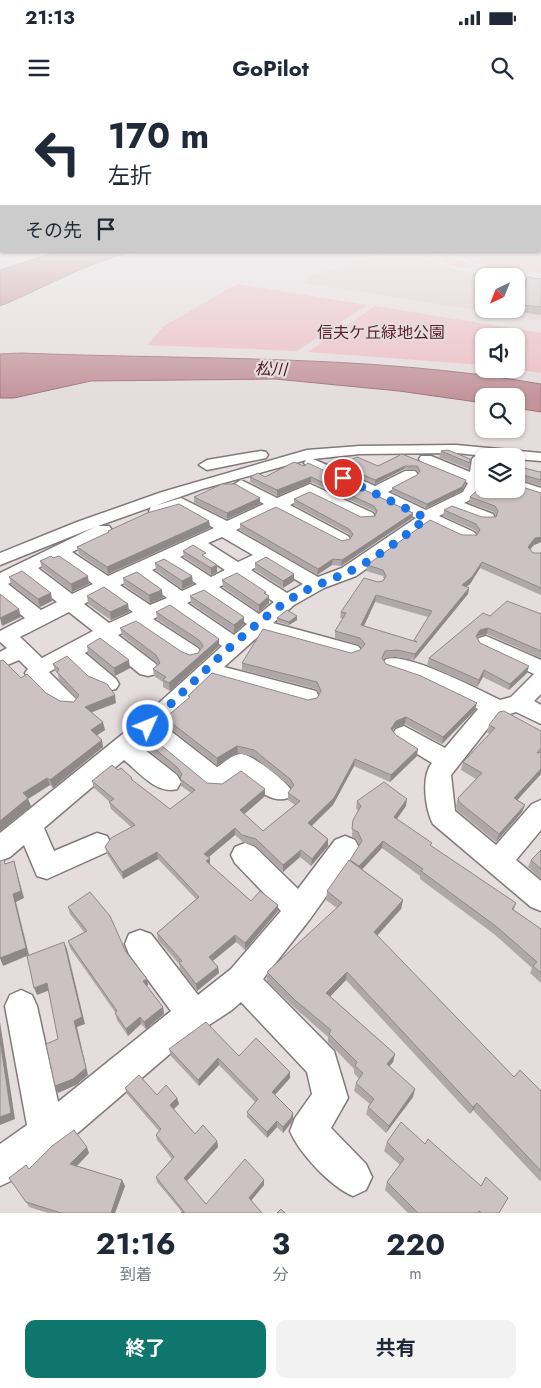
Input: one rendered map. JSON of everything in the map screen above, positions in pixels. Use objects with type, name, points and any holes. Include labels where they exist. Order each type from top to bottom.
[{"type":"street","points":[[207,465],[256,455],[316,458],[370,450],[448,449],[541,456]]},
{"type":"street","points":[[0,560],[123,509],[243,472],[303,456],[316,458],[374,493],[468,536]]},
{"type":"street","points":[[426,459],[475,471]]},
{"type":"street","points":[[525,460],[541,461]]},
{"type":"street","points":[[374,493],[410,474]]},
{"type":"street","points":[[0,849],[148,726],[258,624],[287,601],[317,584],[356,576],[426,518],[469,495],[475,482]]},
{"type":"street","points":[[241,485],[342,540]]},
{"type":"street","points":[[525,488],[541,493]]},
{"type":"street","points":[[0,661],[8,639],[38,618],[310,489],[367,517]]},
{"type":"street","points":[[0,580],[113,525],[181,503],[317,584]]},
{"type":"street","points":[[451,504],[487,518]]},
{"type":"street","points":[[195,543],[287,601]]},
{"type":"street","points":[[60,552],[107,584],[190,652]]},
{"type":"street","points":[[68,702],[36,673],[40,668],[105,632],[177,601],[266,555]]},
{"type":"street","points":[[166,556],[258,624],[350,651]]},
{"type":"street","points":[[26,568],[70,602],[148,669]]},
{"type":"street","points":[[139,569],[177,601],[235,645]]},
{"type":"street","points":[[0,587],[38,618]]},
{"type":"street","points":[[8,639],[40,668]]},
{"type":"street","points":[[486,643],[541,669]]},
{"type":"street","points":[[70,651],[108,684]]},
{"type":"street","points":[[394,664],[541,716]]},
{"type":"street","points":[[208,670],[308,697]]},
{"type":"street","points":[[541,680],[509,706],[488,712],[438,773],[442,816],[541,898]]},
{"type":"street","points":[[148,726],[217,781],[241,763],[279,791]]},
{"type":"street","points":[[404,734],[448,761]]},
{"type":"street","points":[[124,746],[168,782]]},
{"type":"street","points":[[498,862],[541,811]]},
{"type":"street","points":[[29,824],[47,867],[97,844]]},
{"type":"street","points":[[0,1168],[47,1133],[174,1028],[221,1000],[242,980],[300,910],[345,848]]},
{"type":"street","points":[[245,856],[300,910]]},
{"type":"street","points":[[140,944],[194,1016]]},
{"type":"street","points":[[242,980],[322,1063],[330,1098],[308,1131],[353,1177]]},
{"type":"street","points":[[21,1006],[47,1133]]},
{"type":"shaded area","points":[[374,294],[475,294],[475,310]]},
{"type":"shaded area","points":[[525,294],[541,294],[541,320],[525,318]]},
{"type":"green space","points":[[220,294],[299,294],[367,305],[297,351],[147,345],[164,326]]},
{"type":"green space","name":"信夫ケ丘緑地公園","points":[[375,306],[510,328],[475,328],[475,364],[308,352]]},
{"type":"green space","name":"信夫ケ丘緑地公園","points":[[525,330],[541,333],[541,373],[525,371]]},
{"type":"water","points":[[0,294],[27,294],[0,306]]},
{"type":"water","name":"松川","points":[[0,354],[282,360],[412,367],[475,374],[475,378],[503,378],[541,384],[541,412],[525,409],[525,388],[475,388],[475,402],[399,391],[275,379],[91,381],[14,398],[0,398]]},
{"type":"building","points":[[525,294],[541,294],[541,307],[525,305]]},
{"type":"building","points":[[448,450],[470,459],[470,463],[441,451]]},
{"type":"building","points":[[402,454],[466,480],[462,487],[427,504],[392,488],[417,475],[420,471],[417,466],[405,466],[375,480],[340,465],[357,457],[378,466]]},
{"type":"building","points":[[294,462],[304,466],[308,463],[413,513],[342,560],[333,559],[318,569],[240,524],[276,507],[342,541],[350,539],[353,534],[349,529],[294,499],[310,492],[361,517],[375,516],[377,511],[374,506],[311,477],[277,490],[250,477],[258,473],[265,477]]},
{"type":"building","points":[[525,468],[541,471],[541,480],[525,476]]},
{"type":"building","points":[[222,484],[235,484],[260,498],[227,513],[194,497]]},
{"type":"building","points":[[525,488],[541,493],[541,537],[535,538],[528,547],[533,553],[541,553],[541,588],[482,562],[472,577],[462,585],[469,588],[415,654],[397,650],[385,651],[382,658],[386,664],[421,676],[477,703],[443,737],[406,717],[396,721],[391,729],[396,735],[418,749],[391,775],[355,759],[334,798],[308,823],[328,839],[312,859],[301,850],[283,865],[256,839],[242,835],[235,828],[204,854],[210,858],[206,861],[251,901],[260,891],[278,905],[245,943],[235,935],[209,957],[218,967],[196,984],[179,962],[182,961],[157,933],[199,897],[157,852],[122,872],[105,847],[111,838],[135,825],[109,802],[114,799],[92,781],[112,765],[118,770],[121,768],[131,779],[170,809],[195,790],[180,779],[182,774],[177,767],[145,741],[151,737],[207,783],[222,784],[241,771],[265,789],[240,810],[263,831],[300,801],[288,793],[294,785],[290,779],[254,750],[237,746],[217,758],[165,718],[190,697],[188,696],[212,673],[308,700],[317,698],[321,691],[317,682],[242,663],[263,629],[351,653],[360,650],[365,644],[360,638],[335,631],[346,613],[341,612],[364,578],[378,582],[383,581],[386,576],[383,570],[367,565],[430,520],[462,535],[477,535],[480,530],[476,524],[444,510],[452,506],[482,517],[496,517],[498,511],[495,506],[470,497],[475,492],[475,498],[525,498]],"holes":[[[376,595],[432,611],[414,640],[417,642],[361,625]]]},
{"type":"building","points":[[179,504],[209,521],[107,567],[77,547],[147,513]]},
{"type":"building","points":[[193,545],[206,553],[202,555],[217,565],[211,568],[183,551]]},
{"type":"building","points":[[51,556],[53,558],[59,556],[88,576],[71,584],[40,561]]},
{"type":"building","points":[[266,557],[294,574],[283,581],[255,563]]},
{"type":"building","points":[[164,559],[192,576],[182,581],[155,563]]},
{"type":"building","points":[[22,571],[51,593],[38,599],[9,577]]},
{"type":"building","points":[[137,572],[162,590],[149,595],[123,578]]},
{"type":"building","points":[[237,573],[269,596],[259,605],[222,580]]},
{"type":"building","points":[[104,587],[128,604],[110,612],[87,596]]},
{"type":"building","points":[[204,590],[244,617],[234,625],[190,596]]},
{"type":"building","points":[[0,594],[19,609],[0,618]]},
{"type":"building","points":[[507,601],[541,614],[541,651],[488,628],[480,630],[476,636],[480,643],[529,666],[510,684],[484,670],[479,680],[429,658],[483,613],[490,616]]},
{"type":"building","points":[[170,605],[219,639],[169,683],[163,680],[166,677],[153,669],[160,663],[156,655],[120,628],[136,621],[182,652],[190,655],[198,653],[203,646],[199,640],[156,612]]},
{"type":"building","points":[[287,610],[297,616],[289,622],[277,618]]},
{"type":"building","points":[[100,638],[129,660],[114,668],[87,646]]},
{"type":"building","points":[[67,656],[88,676],[107,684],[115,695],[85,707],[103,722],[91,730],[102,740],[50,780],[47,778],[23,793],[28,798],[0,821],[0,661],[3,660],[21,678],[27,674],[46,693],[60,701],[74,702],[79,695],[57,672],[59,669],[53,664]]},
{"type":"building","points":[[504,711],[541,731],[541,748],[537,753],[541,752],[541,769],[514,798],[525,805],[499,834],[459,802],[458,798],[482,773],[463,762],[495,728],[489,725],[499,712]]},
{"type":"building","points":[[384,782],[407,799],[394,817],[432,843],[430,845],[516,903],[512,909],[541,929],[541,973],[533,966],[537,962],[497,927],[421,871],[423,869],[383,841],[359,866],[350,860],[362,841],[358,832],[352,829],[353,820],[361,806],[357,801]]},
{"type":"building","points":[[541,850],[541,869],[531,860]]},
{"type":"building","points":[[4,860],[5,864],[14,861],[21,891],[13,894],[26,948],[0,958],[0,861]]},
{"type":"building","points":[[349,860],[403,900],[374,932],[514,1077],[520,1070],[541,1091],[541,1171],[477,1103],[473,1107],[347,972],[326,993],[395,1054],[387,1064],[415,1089],[389,1126],[368,1107],[374,1099],[356,1083],[363,1073],[355,1066],[357,1062],[329,1034],[331,1030],[296,1001],[267,972],[342,903],[327,891]]},
{"type":"building","points":[[90,892],[110,916],[126,952],[147,979],[143,981],[163,1007],[144,1022],[140,1017],[126,1029],[115,1013],[117,1011],[68,941],[87,931],[68,907]]},
{"type":"building","points":[[64,942],[82,1017],[74,1021],[86,1068],[73,1079],[55,1086],[46,1044],[58,1039],[47,983],[34,988],[27,956]]},
{"type":"building","points":[[206,1022],[239,1056],[256,1038],[290,1072],[272,1092],[293,1113],[283,1127],[277,1121],[267,1132],[247,1112],[258,1099],[218,1058],[198,1080],[169,1049]]},
{"type":"building","points":[[0,1040],[11,1113],[0,1117]]},
{"type":"building","points":[[139,1075],[157,1095],[166,1085],[177,1098],[170,1105],[195,1134],[203,1125],[217,1141],[184,1178],[206,1204],[245,1159],[264,1180],[249,1198],[262,1213],[185,1213],[156,1177],[174,1157],[156,1135],[161,1129],[125,1088]]},
{"type":"building","points":[[401,1122],[425,1144],[428,1139],[481,1186],[486,1177],[508,1198],[499,1213],[482,1213],[479,1211],[478,1213],[418,1213],[387,1182],[404,1159],[387,1142]]},
{"type":"building","points":[[74,1130],[87,1147],[70,1164],[122,1180],[111,1213],[61,1213],[26,1202],[9,1178],[26,1165],[29,1169],[52,1146]]},
{"type":"building","points":[[281,1209],[285,1213],[277,1213]]},
{"type":"route","points":[[148,726],[257,625],[287,601],[317,584],[349,572],[368,561],[426,518],[343,478]]}]
